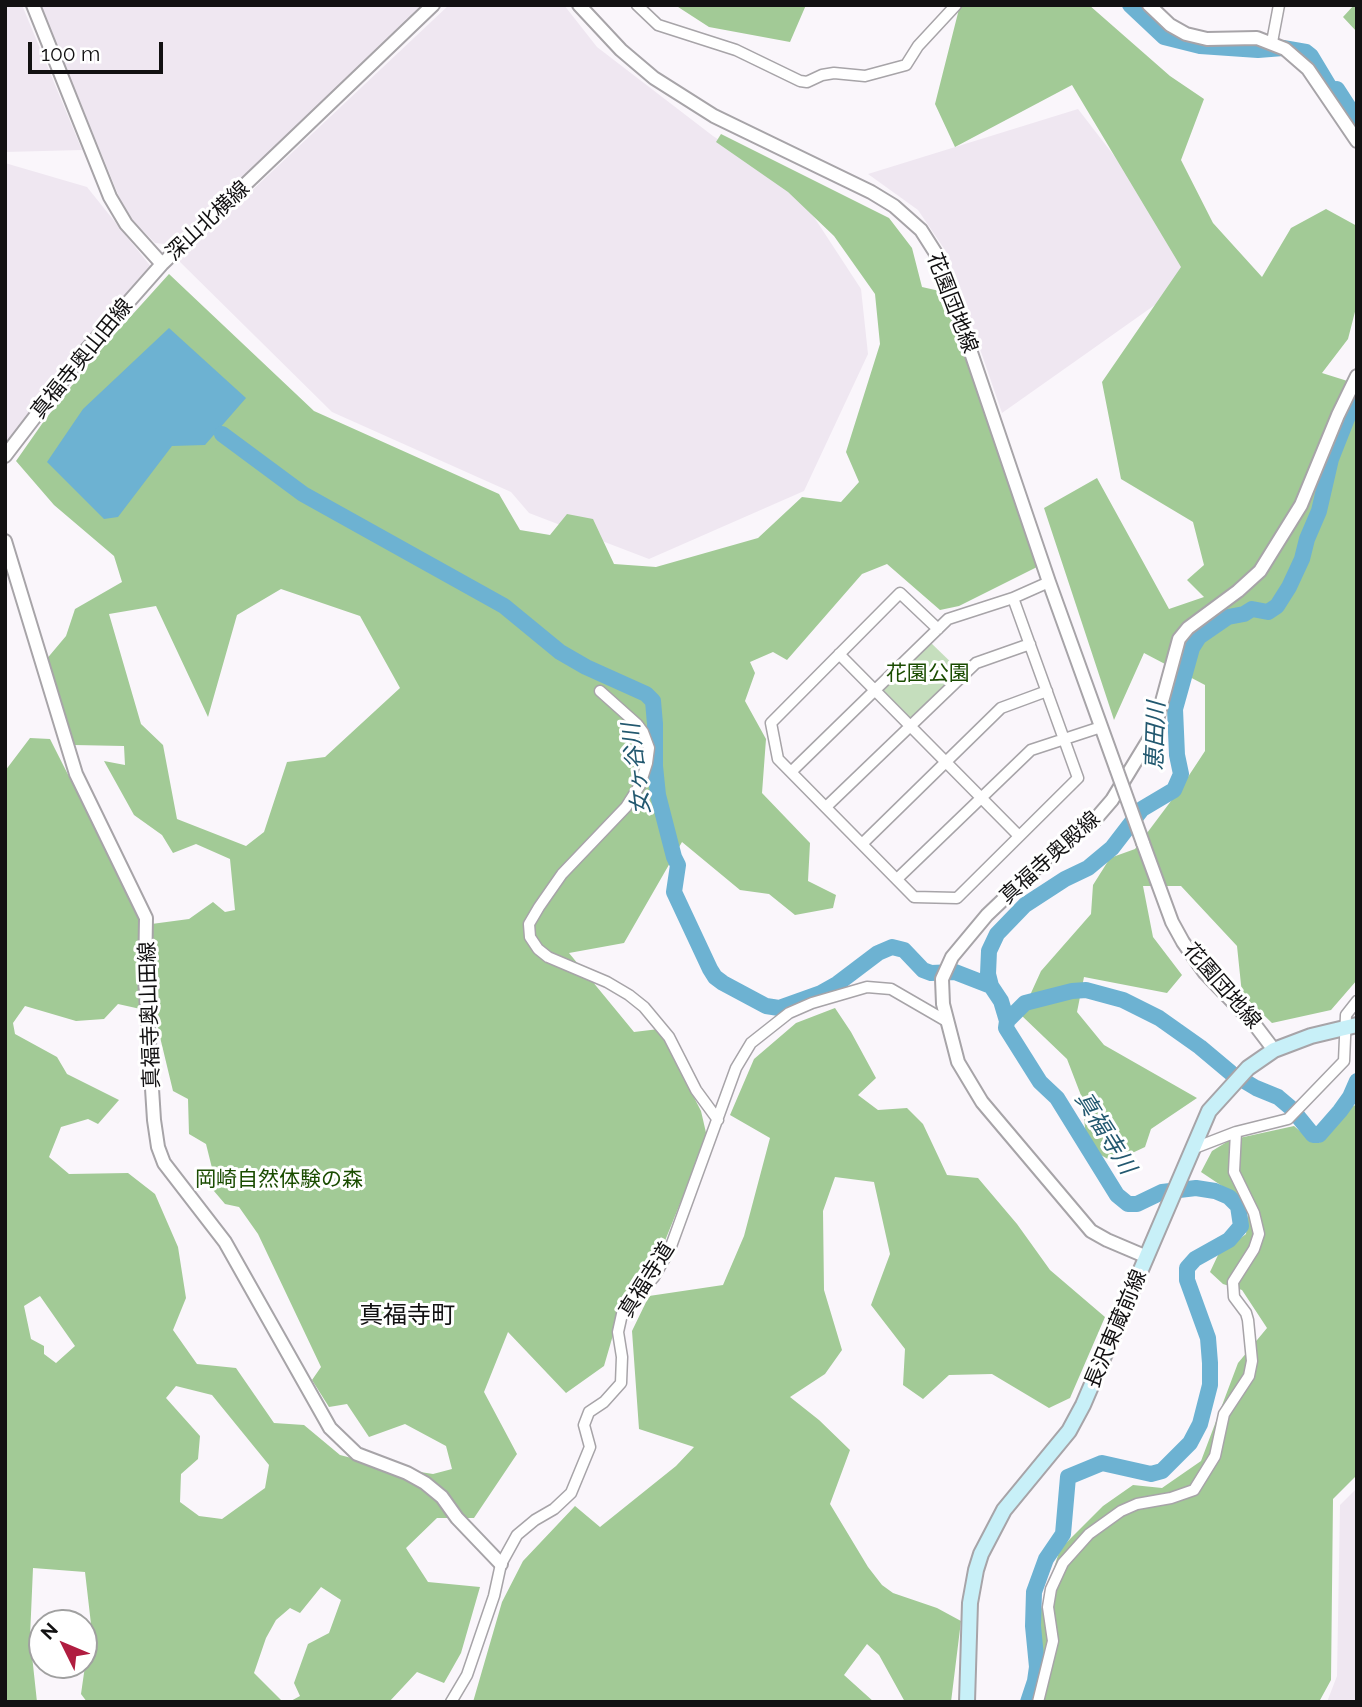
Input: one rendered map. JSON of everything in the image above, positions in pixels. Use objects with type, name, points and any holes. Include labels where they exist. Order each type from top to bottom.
[{"type":"main road","name":"長沢東蔵前線","points":[[967,1702],[970,1604],[981,1554],[1004,1510],[1076,1419],[1209,1111],[1248,1068],[1274,1050],[1311,1036],[1352,1026]]},
{"type":"street","name":"深山北横線","points":[[33,5],[110,197],[126,224],[162,264],[433,5]]},
{"type":"street","name":"花園団地線","points":[[579,5],[621,50],[654,78],[714,116],[872,192],[894,206],[921,230],[935,252],[945,276],[1049,582],[1172,922],[1205,973],[1255,1025],[1274,1050]]},
{"type":"street","points":[[637,5],[658,25],[736,50],[807,82],[822,75],[835,73],[865,76],[906,65],[918,46],[956,5]]},
{"type":"street","points":[[1149,5],[1178,30],[1197,37],[1246,37],[1272,42],[1290,52],[1308,69],[1357,141]]},
{"type":"street","points":[[1272,42],[1279,5]]},
{"type":"street","name":"真福寺奥山田線","points":[[5,456],[87,349],[162,264]]},
{"type":"street","name":"真福寺奥殿線","points":[[1147,1257],[1091,1231],[982,1102],[958,1062],[941,987],[947,965],[986,915],[1051,854],[1093,822],[1112,800],[1154,731],[1179,639],[1188,628],[1238,591],[1259,571],[1301,505],[1357,376]]},
{"type":"street","name":"真福寺奥山田線","points":[[5,541],[76,774],[146,918],[145,978],[153,1094],[158,1147],[164,1163],[225,1242],[330,1428],[357,1454],[407,1472],[425,1483],[442,1497],[457,1518],[501,1564]]},
{"type":"street","points":[[791,772],[948,619],[1013,598],[1049,582]]},
{"type":"street","points":[[938,629],[900,593],[771,723],[778,759],[914,897],[957,898],[1078,778],[1013,598]]},
{"type":"street","points":[[826,807],[976,663],[1030,644]]},
{"type":"street","points":[[839,654],[1019,836]]},
{"type":"street","points":[[600,691],[643,732],[649,748],[647,764],[640,785],[626,807],[562,874],[539,907],[529,924],[530,937],[548,957],[607,982],[644,1007],[669,1037],[696,1090],[718,1120]]},
{"type":"street","points":[[863,843],[1001,708],[1047,691]]},
{"type":"street","points":[[897,879],[1031,750],[1101,727]]},
{"type":"street","name":"真福寺道","points":[[451,1702],[467,1675],[494,1596],[501,1564],[517,1535],[572,1493],[590,1447],[584,1425],[589,1412],[604,1402],[621,1383],[622,1357],[618,1332],[622,1314],[654,1277],[670,1249],[736,1068],[751,1043],[789,1013],[867,986],[891,989],[948,1022]]},
{"type":"street","points":[[1192,1149],[1236,1132],[1288,1119],[1344,1061],[1352,1026],[1346,1016],[1357,1001]]},
{"type":"street","points":[[1038,1702],[1053,1641],[1048,1607],[1051,1589],[1063,1563],[1089,1534],[1121,1511],[1137,1504],[1171,1498],[1195,1490],[1215,1456],[1224,1414],[1249,1376],[1252,1361],[1248,1320],[1234,1297],[1233,1282],[1255,1249],[1259,1234],[1254,1213],[1234,1172],[1236,1132]]},
{"type":"shaded area","points":[[5,5],[22,5],[82,150],[5,152]]},
{"type":"shaded area","points":[[40,5],[425,5],[174,245],[155,243],[133,221],[120,199]]},
{"type":"shaded area","points":[[449,5],[564,5],[597,47],[713,136],[797,191],[861,289],[868,354],[804,491],[649,559],[529,513],[511,492],[332,412],[178,260]]},
{"type":"shaded area","points":[[1078,109],[1203,271],[1002,413],[947,253],[918,210],[868,174]]},
{"type":"shaded area","points":[[5,163],[87,187],[152,268],[5,443]]},
{"type":"shaded area","points":[[1357,1488],[1357,1702],[1327,1702],[1337,1676],[1340,1505]]},
{"type":"green space","points":[[675,5],[806,5],[790,42],[709,27]]},
{"type":"green space","points":[[960,5],[1089,5],[1170,76],[1204,99],[1181,160],[1213,223],[1262,277],[1291,228],[1326,209],[1357,226],[1357,304],[1348,339],[1322,373],[1357,384],[1357,980],[1331,1010],[1272,1023],[1242,994],[1237,946],[1181,886],[1143,886],[1153,937],[1182,975],[1167,993],[1084,977],[1077,1012],[1104,1045],[1197,1098],[1151,1129],[1145,1147],[1113,1162],[1087,1147],[1082,1098],[1067,1059],[1021,1015],[1041,971],[1091,914],[1093,885],[1110,858],[1135,849],[1205,751],[1205,685],[1144,653],[1114,720],[1044,508],[1097,478],[1169,609],[1204,597],[1187,580],[1204,565],[1193,522],[1121,479],[1102,382],[1181,267],[1072,85],[955,147],[935,104]]},
{"type":"green space","points":[[1357,5],[1357,32],[1343,17]]},
{"type":"green space","name":"岡崎自然体験の森","points":[[721,134],[889,218],[912,248],[922,287],[944,292],[1039,566],[959,606],[940,610],[887,564],[862,574],[787,660],[773,652],[750,662],[755,673],[745,701],[766,739],[762,793],[810,843],[808,881],[836,895],[833,908],[795,915],[769,894],[740,890],[682,842],[624,943],[569,953],[634,1032],[659,1029],[701,1111],[707,1137],[656,1263],[620,1311],[604,1366],[566,1393],[508,1332],[484,1392],[517,1454],[474,1518],[437,1518],[406,1548],[428,1582],[480,1587],[461,1653],[444,1683],[417,1672],[389,1702],[289,1702],[300,1696],[294,1683],[308,1644],[329,1633],[341,1600],[321,1587],[300,1613],[290,1608],[276,1620],[266,1638],[254,1673],[283,1702],[87,1702],[81,1694],[83,1679],[98,1679],[98,1609],[89,1609],[85,1572],[33,1568],[31,1609],[28,1609],[28,1679],[35,1679],[37,1702],[5,1702],[5,771],[30,738],[50,739],[144,925],[189,919],[213,902],[225,912],[235,910],[230,859],[196,844],[173,853],[162,835],[134,815],[104,761],[125,765],[124,746],[74,745],[45,661],[66,636],[75,609],[122,582],[114,556],[54,505],[16,461],[95,356],[169,274],[314,411],[499,494],[520,530],[550,535],[567,514],[593,519],[614,564],[656,567],[758,538],[802,497],[841,502],[859,482],[846,452],[880,344],[875,294],[834,236],[788,192],[716,142]],"holes":[[[281,589],[360,616],[400,688],[325,757],[287,762],[264,832],[246,846],[177,819],[163,745],[141,724],[109,614],[156,606],[208,717],[237,615]],[[118,1004],[154,1012],[173,1091],[188,1099],[189,1134],[206,1144],[213,1172],[208,1184],[225,1204],[239,1207],[258,1234],[321,1367],[312,1380],[329,1407],[347,1404],[369,1437],[405,1424],[446,1446],[452,1469],[433,1474],[382,1466],[340,1455],[304,1425],[274,1423],[236,1368],[197,1364],[173,1330],[186,1298],[178,1247],[155,1194],[128,1173],[69,1174],[49,1157],[61,1127],[88,1119],[98,1124],[119,1100],[67,1074],[57,1057],[15,1034],[13,1023],[25,1006],[76,1021],[104,1019]],[[40,1296],[75,1346],[56,1363],[44,1354],[44,1346],[31,1339],[24,1306]],[[176,1386],[212,1395],[269,1465],[265,1488],[222,1519],[199,1516],[180,1502],[181,1474],[198,1459],[200,1436],[166,1398]]]},
{"type":"green space","name":"花園公園","points":[[929,641],[962,673],[913,722],[880,689]]},
{"type":"green space","points":[[835,1008],[876,1078],[858,1095],[878,1110],[907,1108],[923,1124],[947,1175],[978,1178],[1017,1224],[1050,1270],[1105,1317],[1070,1398],[1049,1408],[992,1374],[949,1375],[923,1399],[903,1385],[905,1349],[871,1305],[890,1254],[874,1182],[835,1177],[823,1211],[824,1290],[842,1350],[825,1374],[790,1397],[850,1450],[830,1504],[868,1567],[882,1585],[893,1593],[937,1608],[961,1621],[951,1702],[905,1702],[879,1655],[867,1644],[844,1675],[874,1702],[473,1702],[502,1602],[523,1561],[575,1506],[600,1527],[676,1466],[694,1447],[639,1429],[632,1331],[649,1296],[723,1285],[744,1236],[770,1138],[730,1115],[754,1059],[796,1023]]},
{"type":"green space","points":[[1357,1104],[1357,1475],[1333,1499],[1331,1680],[1319,1702],[1040,1702],[1041,1609],[1060,1549],[1103,1506],[1133,1485],[1162,1488],[1201,1461],[1238,1363],[1267,1328],[1242,1290],[1223,1284],[1210,1272],[1218,1255],[1246,1234],[1248,1212],[1231,1192],[1201,1172],[1212,1151],[1230,1140],[1294,1126],[1319,1143],[1350,1108]]},
{"type":"water","points":[[169,328],[246,398],[205,445],[172,446],[118,517],[104,519],[47,462],[83,409]]},
{"type":"waterway","name":"恵田川","points":[[1130,5],[1164,37],[1200,46],[1258,50],[1283,48],[1306,52],[1332,91],[1337,89],[1357,120]]},
{"type":"waterway","name":"真福寺川","points":[[1028,1702],[1037,1667],[1033,1626],[1034,1592],[1046,1559],[1063,1534],[1068,1477],[1102,1463],[1151,1474],[1162,1471],[1190,1443],[1200,1424],[1210,1385],[1210,1363],[1208,1338],[1187,1280],[1187,1268],[1195,1259],[1229,1240],[1241,1226],[1238,1206],[1229,1197],[1215,1191],[1196,1188],[1162,1192],[1137,1204],[1128,1204],[1117,1195],[1057,1098],[1040,1082],[1006,1028],[1007,1021],[1001,1001],[991,986],[988,974],[989,951],[997,934],[1025,905],[1065,879],[1088,868],[1112,848],[1142,809],[1174,790],[1181,774],[1177,755],[1175,709],[1192,648],[1199,637],[1228,617],[1244,614],[1252,609],[1268,612],[1277,606],[1302,559],[1319,511],[1331,459],[1357,393]]},
{"type":"waterway","name":"女ヶ谷川","points":[[222,434],[303,494],[504,606],[560,652],[646,694],[653,701],[658,795],[678,865],[674,892],[710,969],[723,983],[766,1006],[779,1008],[821,993],[878,953],[892,947],[904,950],[923,970],[931,973],[955,972],[991,986]]},
{"type":"waterway","name":"真福寺川","points":[[1007,1021],[1025,1003],[1072,991],[1086,990],[1123,1000],[1159,1018],[1231,1073],[1278,1097],[1291,1108],[1313,1135],[1319,1135],[1340,1111],[1357,1081]]},
{"type":"district","name":"真福寺町","points":[[407,1316]]}]
